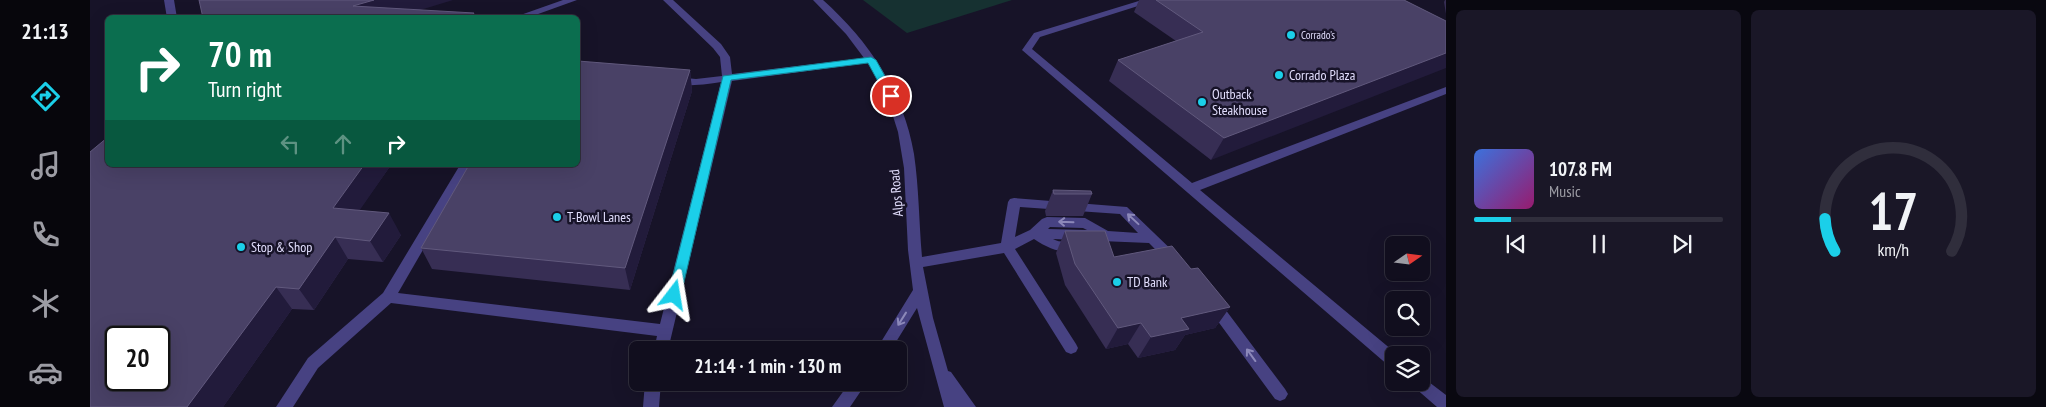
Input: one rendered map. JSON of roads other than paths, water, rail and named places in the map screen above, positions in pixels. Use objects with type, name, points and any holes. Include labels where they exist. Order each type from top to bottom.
[{"type":"street","points":[[169,0],[172,15]]},
{"type":"street","points":[[525,15],[572,0]]},
{"type":"street","points":[[663,341],[727,78],[725,57],[717,46],[668,0]]},
{"type":"street","name":"Alps Road","points":[[818,0],[856,38],[891,96],[908,152],[916,263],[929,334],[952,407]]},
{"type":"street","points":[[1152,0],[1037,35],[1027,50],[1385,353]]},
{"type":"street","points":[[661,78],[696,82],[871,60]]},
{"type":"street","points":[[1190,190],[1446,90]]},
{"type":"street","points":[[284,407],[312,363],[388,296],[465,167]]},
{"type":"street","points":[[1072,348],[1007,247],[1014,202],[1123,210],[1183,267]]},
{"type":"street","points":[[916,263],[1007,247],[1034,233],[1047,222],[1085,223],[1103,234],[1152,238]]},
{"type":"street","points":[[1034,233],[1054,246],[1092,246],[1103,234]]},
{"type":"street","points":[[889,341],[921,288]]},
{"type":"street","points":[[1206,294],[1280,394]]},
{"type":"street","points":[[388,296],[666,331]]},
{"type":"street","points":[[940,368],[968,407]]},
{"type":"street","points":[[651,407],[652,391]]},
{"type":"street","points":[[840,407],[853,391]]},
{"type":"street","points":[[1430,391],[1446,405]]},
{"type":"place","name":"Corrado's","points":[[1291,35]]},
{"type":"place","name":"Corrado Plaza","points":[[1279,75]]},
{"type":"place","name":"Outback Steakhouse","points":[[1202,102]]},
{"type":"place","name":"T-Bowl Lanes","points":[[557,217]]},
{"type":"place","name":"Stop & Shop","points":[[241,247]]},
{"type":"place","name":"TD Bank","points":[[1117,282]]}]
